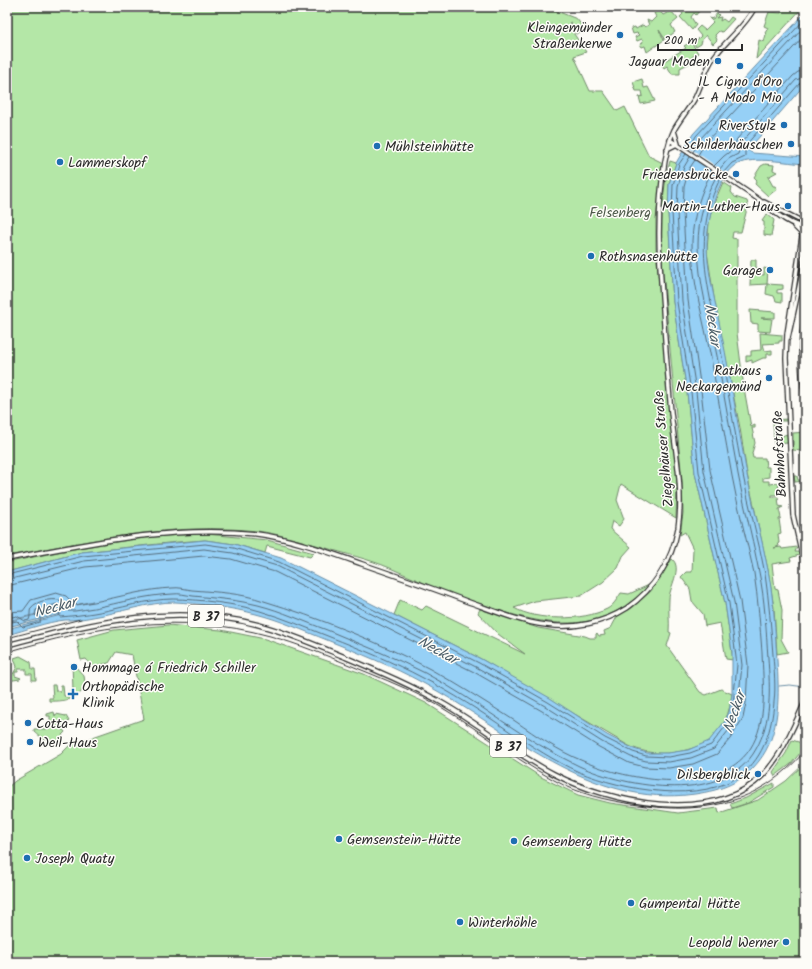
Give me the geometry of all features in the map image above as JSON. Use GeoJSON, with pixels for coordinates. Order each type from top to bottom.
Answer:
{"type":"FeatureCollection","features":[{"type":"Feature","properties":{"kind":"main road","name":"Ziegelhäuser Straße"},"geometry":{"type":"LineString","coordinates":[[7,559],[104,540],[165,532],[206,530],[260,535],[291,541],[332,553],[517,618],[544,625],[558,626],[594,622],[618,613],[643,595],[661,573],[674,544],[680,507],[658,248],[659,199],[667,149],[674,130],[694,99],[713,57],[743,25],[755,7]]}},
{"type":"Feature","properties":{"kind":"main road"},"geometry":{"type":"LineString","coordinates":[[674,130],[678,145]]}},
{"type":"Feature","properties":{"kind":"main road"},"geometry":{"type":"LineString","coordinates":[[670,140],[761,201],[805,225]]}},
{"type":"Feature","properties":{"kind":"main road"},"geometry":{"type":"LineString","coordinates":[[667,149],[678,145]]}},
{"type":"Feature","properties":{"kind":"main road"},"geometry":{"type":"LineString","coordinates":[[761,201],[766,207],[792,223],[803,235]]}},
{"type":"Feature","properties":{"kind":"main road"},"geometry":{"type":"LineString","coordinates":[[792,223],[805,225]]}},
{"type":"Feature","properties":{"kind":"main road","name":"Bahnhofstraße"},"geometry":{"type":"LineString","coordinates":[[805,225],[788,338],[786,368],[792,496],[796,532],[805,568]]}},
{"type":"Feature","properties":{"kind":"main road","name":"Bahnhofstraße"},"geometry":{"type":"LineString","coordinates":[[788,338],[805,260]]}},
{"type":"Feature","properties":{"kind":"main road","name":"B 37"},"geometry":{"type":"LineString","coordinates":[[7,645],[100,623],[155,615],[202,616],[257,625],[330,650],[420,690],[458,712],[533,762],[572,783],[609,795],[649,803],[693,804],[729,796],[759,779],[784,746],[805,702]]}},
{"type":"Feature","properties":{"kind":"green space","name":"Felsenberg"},"geometry":{"type":"Polygon","coordinates":[[[7,7],[551,7],[554,10],[577,19],[585,30],[576,34],[571,22],[569,23],[574,34],[586,52],[574,56],[590,91],[603,91],[617,111],[625,107],[649,156],[663,163],[656,219],[656,247],[665,360],[675,426],[677,488],[676,518],[621,484],[617,500],[624,519],[619,526],[612,521],[610,529],[631,547],[623,556],[618,568],[603,582],[581,596],[535,601],[514,608],[535,615],[547,617],[560,618],[586,616],[609,608],[621,593],[629,594],[649,585],[630,602],[611,614],[591,621],[570,623],[548,622],[503,612],[440,590],[374,562],[290,538],[257,531],[194,529],[131,534],[7,556],[7,7]]]}},
{"type":"Feature","properties":{"kind":"green space"},"geometry":{"type":"Polygon","coordinates":[[[678,7],[702,7],[696,15],[694,13],[691,17],[696,25],[692,30],[680,17],[683,14],[678,7]]]}},
{"type":"Feature","properties":{"kind":"green space"},"geometry":{"type":"Polygon","coordinates":[[[782,7],[803,7],[756,59],[759,40],[764,42],[765,33],[768,28],[764,26],[769,12],[781,13],[782,7]]]}},
{"type":"Feature","properties":{"kind":"green space"},"geometry":{"type":"Polygon","coordinates":[[[659,10],[663,15],[671,11],[678,19],[671,25],[675,32],[665,39],[659,30],[664,40],[647,52],[645,46],[642,47],[640,44],[643,42],[642,39],[637,41],[635,37],[639,35],[637,33],[633,34],[631,28],[635,27],[636,29],[643,25],[645,27],[649,25],[647,20],[651,22],[656,17],[654,13],[659,10]]]}},
{"type":"Feature","properties":{"kind":"green space"},"geometry":{"type":"Polygon","coordinates":[[[717,13],[719,15],[716,18],[721,17],[720,21],[723,19],[727,22],[731,17],[734,19],[722,32],[719,31],[715,35],[717,40],[713,44],[706,35],[701,44],[696,47],[692,40],[693,39],[695,42],[701,36],[696,30],[700,26],[705,30],[713,22],[709,18],[713,19],[717,13]]]}},
{"type":"Feature","properties":{"kind":"green space"},"geometry":{"type":"Polygon","coordinates":[[[691,42],[698,53],[692,57],[694,61],[680,68],[680,74],[672,74],[667,66],[664,68],[661,63],[686,48],[684,46],[691,42]]]}},
{"type":"Feature","properties":{"kind":"green space"},"geometry":{"type":"Polygon","coordinates":[[[642,79],[644,88],[648,87],[655,101],[641,104],[639,97],[643,96],[642,91],[636,91],[633,82],[642,79]]]}},
{"type":"Feature","properties":{"kind":"green space"},"geometry":{"type":"Polygon","coordinates":[[[670,161],[676,163],[669,184],[668,212],[673,302],[687,392],[695,473],[725,603],[733,660],[726,659],[720,623],[705,626],[703,614],[692,601],[690,589],[681,577],[686,572],[692,572],[693,549],[685,532],[680,535],[683,513],[682,481],[662,261],[662,211],[670,161]]]}},
{"type":"Feature","properties":{"kind":"green space"},"geometry":{"type":"Polygon","coordinates":[[[765,164],[774,165],[773,170],[777,172],[768,177],[773,186],[777,189],[768,196],[755,184],[757,180],[754,177],[761,166],[765,164]]]}},
{"type":"Feature","properties":{"kind":"green space"},"geometry":{"type":"Polygon","coordinates":[[[723,182],[732,188],[731,192],[735,197],[747,201],[748,205],[741,232],[733,232],[732,238],[737,239],[737,333],[751,427],[755,425],[755,428],[752,428],[755,443],[752,453],[753,458],[765,458],[766,467],[769,467],[769,477],[763,478],[763,481],[769,481],[769,484],[779,483],[777,495],[772,495],[772,497],[778,497],[779,506],[783,507],[779,509],[781,518],[779,519],[781,533],[778,534],[779,546],[774,548],[781,547],[782,549],[797,547],[795,552],[798,552],[799,555],[790,558],[791,561],[772,564],[775,589],[778,590],[782,610],[781,639],[788,652],[777,654],[774,608],[768,570],[747,474],[740,428],[715,304],[707,252],[709,221],[712,208],[723,182]]]}},
{"type":"Feature","properties":{"kind":"green space"},"geometry":{"type":"Polygon","coordinates":[[[767,214],[774,220],[771,236],[764,235],[764,222],[762,221],[767,214]]]}},
{"type":"Feature","properties":{"kind":"green space"},"geometry":{"type":"Polygon","coordinates":[[[751,260],[756,260],[758,274],[764,275],[764,268],[768,269],[767,284],[750,285],[751,260]]]}},
{"type":"Feature","properties":{"kind":"green space"},"geometry":{"type":"Polygon","coordinates":[[[767,284],[783,285],[783,289],[777,290],[777,293],[782,293],[782,302],[776,301],[774,296],[766,294],[767,284]]]}},
{"type":"Feature","properties":{"kind":"green space"},"geometry":{"type":"Polygon","coordinates":[[[750,310],[775,312],[775,318],[761,318],[772,319],[770,332],[758,331],[758,324],[751,323],[750,310]]]}},
{"type":"Feature","properties":{"kind":"green space"},"geometry":{"type":"Polygon","coordinates":[[[760,333],[782,335],[782,341],[779,341],[779,343],[763,344],[765,351],[772,350],[772,354],[767,354],[767,358],[763,358],[752,363],[752,360],[746,362],[746,356],[751,356],[751,351],[761,350],[760,333]]]}},
{"type":"Feature","properties":{"kind":"green space"},"geometry":{"type":"Polygon","coordinates":[[[787,419],[787,421],[778,421],[779,437],[787,434],[788,443],[774,444],[773,420],[787,419]]]}},
{"type":"Feature","properties":{"kind":"green space"},"geometry":{"type":"Polygon","coordinates":[[[805,432],[805,481],[795,482],[794,476],[797,476],[798,480],[802,480],[801,451],[793,450],[793,433],[805,432]]]}},
{"type":"Feature","properties":{"kind":"green space"},"geometry":{"type":"Polygon","coordinates":[[[207,534],[267,540],[314,553],[310,557],[267,546],[265,553],[234,544],[205,540],[82,552],[7,572],[10,562],[59,552],[132,540],[207,534]]]}},
{"type":"Feature","properties":{"kind":"green space"},"geometry":{"type":"Polygon","coordinates":[[[672,559],[675,563],[676,573],[669,599],[669,632],[671,633],[667,646],[700,692],[706,695],[721,689],[732,694],[726,719],[715,736],[707,743],[679,752],[654,753],[629,746],[481,659],[394,615],[400,600],[422,610],[426,606],[525,654],[498,634],[478,613],[480,609],[538,628],[596,638],[597,633],[599,636],[605,635],[604,631],[611,628],[618,615],[632,608],[651,591],[672,559]]]}},
{"type":"Feature","properties":{"kind":"green space"},"geometry":{"type":"Polygon","coordinates":[[[168,625],[221,630],[265,639],[364,674],[426,703],[541,777],[578,795],[610,803],[678,813],[718,808],[719,813],[758,800],[786,781],[805,763],[805,962],[7,962],[7,788],[15,781],[61,754],[70,745],[144,719],[132,655],[116,652],[109,663],[99,665],[95,669],[86,659],[81,660],[77,640],[114,630],[168,625]]]}},
{"type":"Feature","properties":{"kind":"green space"},"geometry":{"type":"Polygon","coordinates":[[[20,656],[31,662],[32,669],[35,669],[36,680],[32,680],[32,674],[26,674],[26,669],[18,669],[18,672],[15,672],[15,676],[21,678],[7,681],[7,676],[13,674],[17,667],[14,658],[20,656]]]}},
{"type":"Feature","properties":{"kind":"green space"},"geometry":{"type":"Polygon","coordinates":[[[72,663],[84,676],[85,683],[83,689],[74,697],[62,701],[49,701],[49,698],[53,698],[52,685],[55,685],[56,691],[61,691],[61,685],[63,685],[64,696],[71,697],[70,690],[73,690],[72,663]]]}},
{"type":"Feature","properties":{"kind":"green space"},"geometry":{"type":"Polygon","coordinates":[[[54,712],[55,716],[56,714],[66,716],[69,721],[62,728],[65,732],[62,735],[63,736],[54,745],[46,738],[44,740],[34,731],[34,729],[50,729],[50,716],[47,716],[47,714],[54,712]]]}},
{"type":"Feature","properties":{"kind":"green space"},"geometry":{"type":"Polygon","coordinates":[[[792,740],[805,744],[805,747],[791,764],[775,776],[773,772],[786,753],[792,740]]]}},
{"type":"Feature","properties":{"kind":"green space"},"geometry":{"type":"Polygon","coordinates":[[[774,783],[774,787],[748,803],[732,808],[730,804],[746,798],[774,783]]]}},
{"type":"Feature","properties":{"kind":"water","name":"Neckar"},"geometry":{"type":"Polygon","coordinates":[[[805,13],[805,84],[748,150],[752,153],[805,157],[805,164],[752,160],[738,164],[730,170],[719,189],[714,201],[707,236],[710,279],[747,475],[768,570],[772,592],[775,626],[778,699],[775,725],[766,750],[759,761],[746,775],[723,788],[714,790],[695,794],[656,795],[620,789],[585,778],[552,761],[423,683],[399,671],[283,622],[265,616],[216,606],[194,603],[165,602],[89,618],[51,622],[7,635],[7,629],[61,614],[7,627],[7,622],[93,601],[7,621],[7,572],[82,552],[205,540],[234,544],[281,558],[481,659],[550,698],[607,735],[634,749],[647,753],[668,753],[688,750],[709,741],[725,721],[729,712],[732,694],[732,652],[725,603],[695,473],[687,392],[673,302],[668,212],[669,184],[676,163],[693,134],[805,13]]]}},
{"type":"Feature","properties":{"kind":"pier","name":"Friedensbrücke"},"geometry":{"type":"Polygon","coordinates":[[[684,144],[729,175],[726,181],[681,151],[684,144]]]}},
{"type":"Feature","properties":{"kind":"waterway"},"geometry":{"type":"LineString","coordinates":[[779,686],[790,685],[805,687]]}},
{"type":"Feature","properties":{"kind":"railway"},"geometry":{"type":"LineString","coordinates":[[805,307],[799,346],[799,372],[805,411]]}},
{"type":"Feature","properties":{"kind":"railway"},"geometry":{"type":"LineString","coordinates":[[803,346],[805,373]]}},
{"type":"Feature","properties":{"kind":"railway"},"geometry":{"type":"LineString","coordinates":[[7,638],[81,619]]}},
{"type":"Feature","properties":{"kind":"railway"},"geometry":{"type":"LineString","coordinates":[[7,652],[73,635],[105,629],[170,623],[203,624],[236,628],[270,636],[332,658],[423,697],[457,717],[537,771],[563,785],[592,796],[632,804],[681,808],[704,807],[726,802],[747,795],[767,784],[787,770],[805,751]]}},
{"type":"Feature","properties":{"kind":"place","name":"Kleingemünder Straßenkerwe"},"geometry":{"type":"Point","coordinates":[620,35]}},
{"type":"Feature","properties":{"kind":"place","name":"Jaguar Moden"},"geometry":{"type":"Point","coordinates":[718,61]}},
{"type":"Feature","properties":{"kind":"place","name":"IL Cigno d'Oro - A Modo Mio"},"geometry":{"type":"Point","coordinates":[740,66]}},
{"type":"Feature","properties":{"kind":"place","name":"RiverStylz"},"geometry":{"type":"Point","coordinates":[784,125]}},
{"type":"Feature","properties":{"kind":"place","name":"Schilderhäuschen"},"geometry":{"type":"Point","coordinates":[791,144]}},
{"type":"Feature","properties":{"kind":"place","name":"Mühlsteinhütte"},"geometry":{"type":"Point","coordinates":[377,146]}},
{"type":"Feature","properties":{"kind":"place","name":"Lammerskopf"},"geometry":{"type":"Point","coordinates":[60,162]}},
{"type":"Feature","properties":{"kind":"place","name":"Friedensbrücke"},"geometry":{"type":"Point","coordinates":[736,174]}},
{"type":"Feature","properties":{"kind":"place","name":"Martin-Luther-Haus"},"geometry":{"type":"Point","coordinates":[788,206]}},
{"type":"Feature","properties":{"kind":"place","name":"Rothsnasenhütte"},"geometry":{"type":"Point","coordinates":[591,256]}},
{"type":"Feature","properties":{"kind":"place","name":"Garage"},"geometry":{"type":"Point","coordinates":[770,270]}},
{"type":"Feature","properties":{"kind":"place","name":"Rathaus Neckargemünd"},"geometry":{"type":"Point","coordinates":[769,378]}},
{"type":"Feature","properties":{"kind":"place","name":"Hommage á Friedrich Schiller"},"geometry":{"type":"Point","coordinates":[74,667]}},
{"type":"Feature","properties":{"kind":"place","name":"Orthopädische Klinik"},"geometry":{"type":"Point","coordinates":[73,694]}},
{"type":"Feature","properties":{"kind":"place","name":"Cotta-Haus"},"geometry":{"type":"Point","coordinates":[28,723]}},
{"type":"Feature","properties":{"kind":"place","name":"Weil-Haus"},"geometry":{"type":"Point","coordinates":[30,742]}},
{"type":"Feature","properties":{"kind":"place","name":"Dilsbergblick"},"geometry":{"type":"Point","coordinates":[758,774]}},
{"type":"Feature","properties":{"kind":"place","name":"Gemsenstein-Hütte"},"geometry":{"type":"Point","coordinates":[339,839]}},
{"type":"Feature","properties":{"kind":"place","name":"Gemsenberg Hütte"},"geometry":{"type":"Point","coordinates":[514,841]}},
{"type":"Feature","properties":{"kind":"place","name":"Joseph Quaty"},"geometry":{"type":"Point","coordinates":[27,858]}},
{"type":"Feature","properties":{"kind":"place","name":"Gumpental Hütte"},"geometry":{"type":"Point","coordinates":[631,903]}},
{"type":"Feature","properties":{"kind":"place","name":"Winterhöhle"},"geometry":{"type":"Point","coordinates":[460,922]}},
{"type":"Feature","properties":{"kind":"place","name":"Leopold Werner"},"geometry":{"type":"Point","coordinates":[786,942]}}]}
